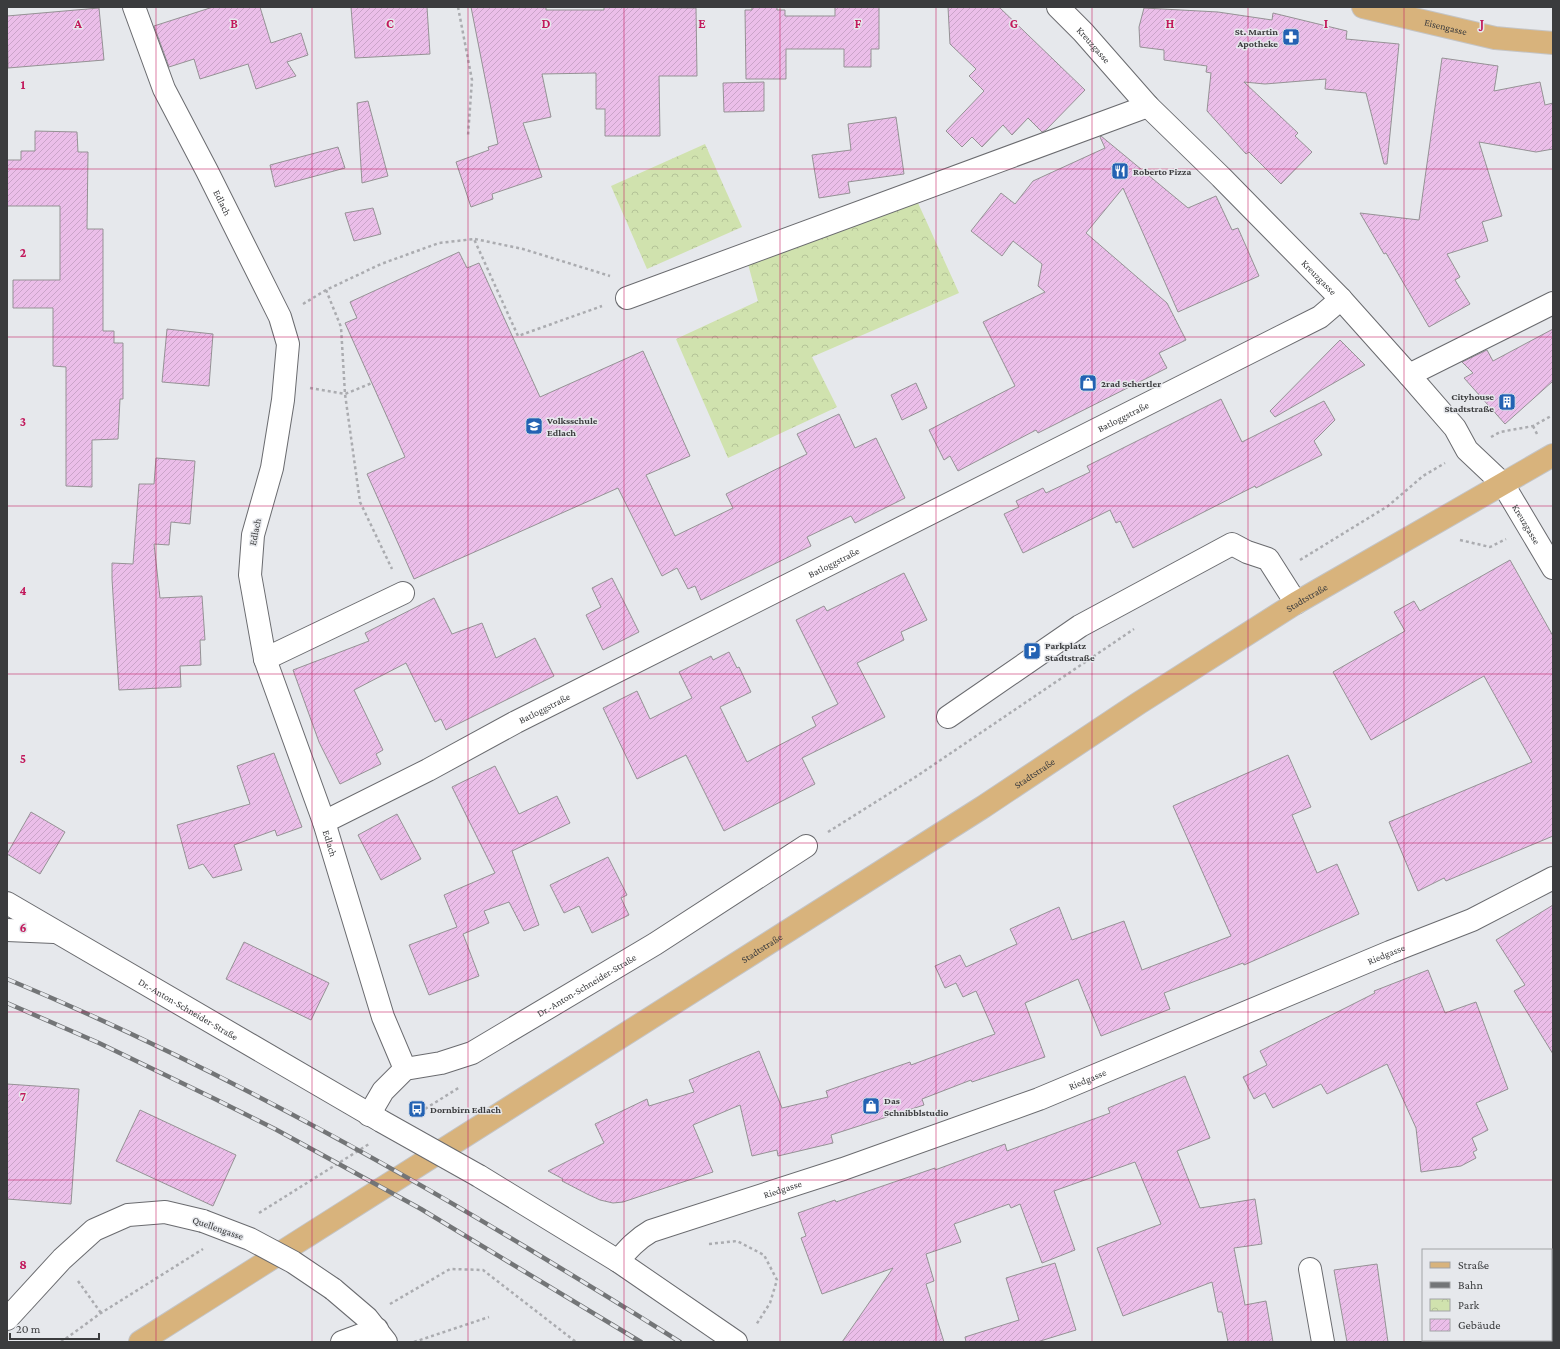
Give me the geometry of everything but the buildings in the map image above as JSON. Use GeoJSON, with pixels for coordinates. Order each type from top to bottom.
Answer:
{"type":"FeatureCollection","features":[{"type":"Feature","properties":{"kind":"main road","name":"Eisengasse"},"geometry":{"type":"LineString","coordinates":[[1363,7],[1495,38],[1553,43]]}},
{"type":"Feature","properties":{"kind":"main road","name":"Stadtstraße"},"geometry":{"type":"LineString","coordinates":[[140,1342],[520,1099],[983,807],[1139,703],[1296,603],[1553,455]]}},
{"type":"Feature","properties":{"kind":"street","name":"Edlach"},"geometry":{"type":"LineString","coordinates":[[134,7],[164,89],[280,317],[288,344],[283,400],[272,468],[253,535],[250,575],[265,659],[324,822],[383,1017],[406,1069]]}},
{"type":"Feature","properties":{"kind":"street","name":"Kreuzgasse"},"geometry":{"type":"LineString","coordinates":[[1058,7],[1083,32],[1148,106],[1342,299],[1455,428],[1467,450],[1503,484],[1553,568]]}},
{"type":"Feature","properties":{"kind":"street"},"geometry":{"type":"LineString","coordinates":[[626,298],[1148,106]]}},
{"type":"Feature","properties":{"kind":"street","name":"Batloggstraße"},"geometry":{"type":"LineString","coordinates":[[324,822],[428,770],[516,722],[1320,317],[1342,299]]}},
{"type":"Feature","properties":{"kind":"street"},"geometry":{"type":"LineString","coordinates":[[1409,375],[1553,303]]}},
{"type":"Feature","properties":{"kind":"street"},"geometry":{"type":"LineString","coordinates":[[948,718],[1080,626],[1232,544],[1247,552],[1268,559],[1296,603]]}},
{"type":"Feature","properties":{"kind":"street"},"geometry":{"type":"LineString","coordinates":[[265,659],[403,592]]}},
{"type":"Feature","properties":{"kind":"street","name":"Dr.-Anton-Schneider-Straße"},"geometry":{"type":"LineString","coordinates":[[406,1069],[441,1064],[472,1053],[655,944],[806,846]]}},
{"type":"Feature","properties":{"kind":"street","name":"Riedgasse"},"geometry":{"type":"LineString","coordinates":[[618,1262],[635,1242],[651,1231],[842,1169],[1039,1099],[1390,952],[1472,920],[1553,878]]}},
{"type":"Feature","properties":{"kind":"street","name":"Dr.-Anton-Schneider-Straße"},"geometry":{"type":"LineString","coordinates":[[7,903],[375,1118],[478,1176],[618,1262],[736,1342]]}},
{"type":"Feature","properties":{"kind":"street"},"geometry":{"type":"LineString","coordinates":[[7,930],[57,932]]}},
{"type":"Feature","properties":{"kind":"street"},"geometry":{"type":"LineString","coordinates":[[375,1118],[383,1091],[406,1069]]}},
{"type":"Feature","properties":{"kind":"street","name":"Quellengasse"},"geometry":{"type":"LineString","coordinates":[[7,1319],[62,1259],[94,1230],[128,1215],[165,1212],[203,1221],[250,1239],[293,1262],[333,1289],[377,1330]]}},
{"type":"Feature","properties":{"kind":"street"},"geometry":{"type":"LineString","coordinates":[[1310,1269],[1322,1342]]}},
{"type":"Feature","properties":{"kind":"street"},"geometry":{"type":"LineString","coordinates":[[342,1342],[377,1330]]}},
{"type":"Feature","properties":{"kind":"path"},"geometry":{"type":"LineString","coordinates":[[458,7],[472,80],[468,136]]}},
{"type":"Feature","properties":{"kind":"path"},"geometry":{"type":"LineString","coordinates":[[280,317],[326,290],[381,264],[439,243],[474,239],[523,249],[651,289]]}},
{"type":"Feature","properties":{"kind":"path"},"geometry":{"type":"LineString","coordinates":[[474,239],[518,336],[626,298]]}},
{"type":"Feature","properties":{"kind":"path"},"geometry":{"type":"LineString","coordinates":[[326,290],[341,327],[345,394],[360,502],[403,592]]}},
{"type":"Feature","properties":{"kind":"path"},"geometry":{"type":"LineString","coordinates":[[305,388],[345,394],[372,383]]}},
{"type":"Feature","properties":{"kind":"path"},"geometry":{"type":"LineString","coordinates":[[1500,432],[1533,426],[1553,415]]}},
{"type":"Feature","properties":{"kind":"path"},"geometry":{"type":"LineString","coordinates":[[1277,573],[1388,506],[1423,476]]}},
{"type":"Feature","properties":{"kind":"path"},"geometry":{"type":"LineString","coordinates":[[806,846],[923,771],[1136,628]]}},
{"type":"Feature","properties":{"kind":"path"},"geometry":{"type":"LineString","coordinates":[[417,1114],[464,1084]]}},
{"type":"Feature","properties":{"kind":"path"},"geometry":{"type":"LineString","coordinates":[[256,1216],[370,1144]]}},
{"type":"Feature","properties":{"kind":"path"},"geometry":{"type":"LineString","coordinates":[[709,1244],[737,1241],[764,1254],[777,1280],[770,1303],[754,1329]]}},
{"type":"Feature","properties":{"kind":"path"},"geometry":{"type":"LineString","coordinates":[[61,1342],[101,1314],[208,1246]]}},
{"type":"Feature","properties":{"kind":"path"},"geometry":{"type":"LineString","coordinates":[[62,1259],[101,1314]]}},
{"type":"Feature","properties":{"kind":"path"},"geometry":{"type":"LineString","coordinates":[[377,1330],[450,1269],[483,1270],[576,1342]]}},
{"type":"Feature","properties":{"kind":"path"},"geometry":{"type":"LineString","coordinates":[[414,1342],[489,1317]]}},
{"type":"Feature","properties":{"kind":"green space"},"geometry":{"type":"Polygon","coordinates":[[[705,144],[742,227],[647,269],[611,186],[705,144]]]}},
{"type":"Feature","properties":{"kind":"green space"},"geometry":{"type":"Polygon","coordinates":[[[918,203],[959,293],[812,357],[837,407],[728,458],[676,339],[758,301],[748,264],[918,203]]]}},
{"type":"Feature","properties":{"kind":"railway"},"geometry":{"type":"LineString","coordinates":[[7,979],[75,1008],[208,1071],[338,1139],[466,1211],[680,1342]]}},
{"type":"Feature","properties":{"kind":"railway"},"geometry":{"type":"LineString","coordinates":[[7,1003],[99,1043],[275,1129],[421,1209],[641,1342]]}},
{"type":"Feature","properties":{"kind":"place","name":"St. Martin Apotheke"},"geometry":{"type":"Point","coordinates":[1291,37]}},
{"type":"Feature","properties":{"kind":"place","name":"Roberto Pizza"},"geometry":{"type":"Point","coordinates":[1120,171]}},
{"type":"Feature","properties":{"kind":"place","name":"2rad Schertler"},"geometry":{"type":"Point","coordinates":[1088,383]}},
{"type":"Feature","properties":{"kind":"place","name":"Cityhouse Stadtstraße"},"geometry":{"type":"Point","coordinates":[1507,402]}},
{"type":"Feature","properties":{"kind":"place","name":"Volksschule Edlach"},"geometry":{"type":"Point","coordinates":[534,426]}},
{"type":"Feature","properties":{"kind":"place","name":"Parkplatz Stadtstraße"},"geometry":{"type":"Point","coordinates":[1032,651]}},
{"type":"Feature","properties":{"kind":"place","name":"Das Schnibblstudio"},"geometry":{"type":"Point","coordinates":[871,1106]}},
{"type":"Feature","properties":{"kind":"place","name":"Dornbirn Edlach"},"geometry":{"type":"Point","coordinates":[417,1109]}}]}
